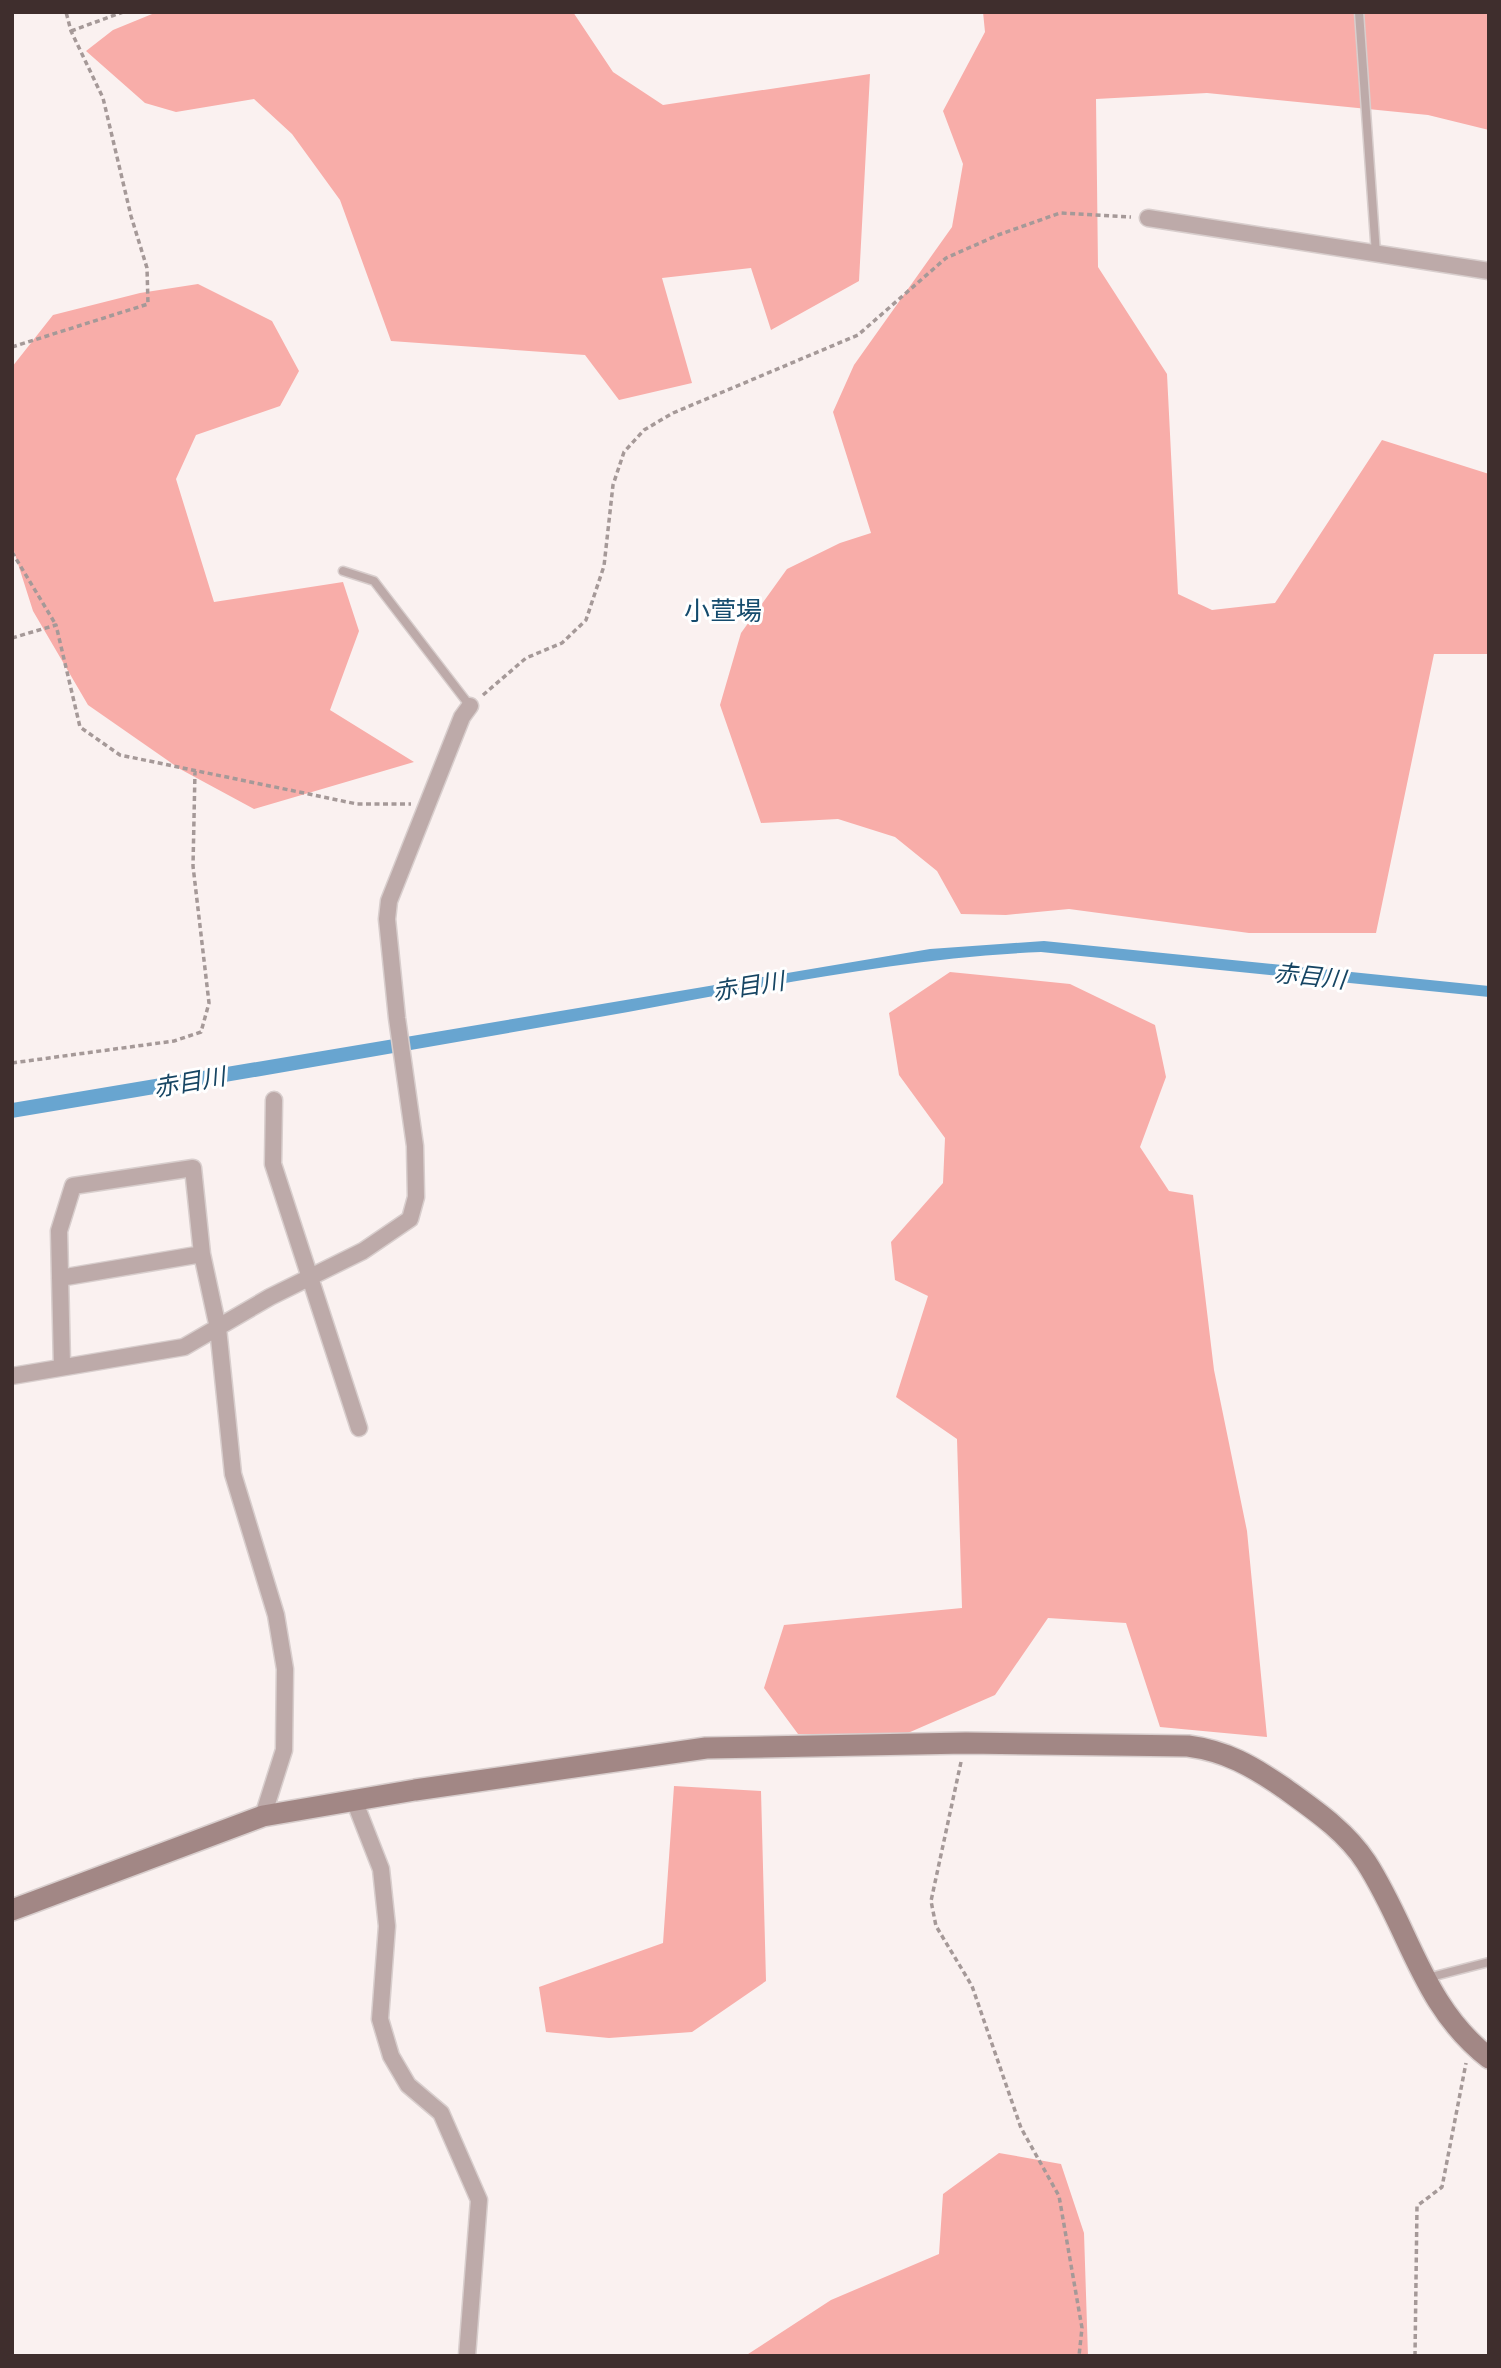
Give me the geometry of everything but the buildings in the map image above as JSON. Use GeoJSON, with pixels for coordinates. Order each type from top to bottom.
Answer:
{"type":"FeatureCollection","features":[{"type":"Feature","properties":{"kind":"street"},"geometry":{"type":"LineString","coordinates":[[1147,218],[1489,271]]}},
{"type":"Feature","properties":{"kind":"street"},"geometry":{"type":"LineString","coordinates":[[12,1376],[62,1365],[184,1347],[270,1297],[363,1251],[411,1219],[416,1197],[415,1146],[397,1018],[387,919],[389,901],[425,804],[470,706]]}},
{"type":"Feature","properties":{"kind":"street"},"geometry":{"type":"LineString","coordinates":[[274,1100],[273,1164],[359,1428]]}},
{"type":"Feature","properties":{"kind":"street"},"geometry":{"type":"LineString","coordinates":[[62,1365],[59,1231],[73,1186],[193,1168],[202,1254],[218,1328],[233,1474],[276,1615],[285,1669],[284,1750],[263,1816]]}},
{"type":"Feature","properties":{"kind":"street"},"geometry":{"type":"LineString","coordinates":[[60,1278],[202,1254]]}},
{"type":"Feature","properties":{"kind":"street"},"geometry":{"type":"LineString","coordinates":[[12,1910],[263,1816],[705,1748],[966,1743],[1188,1746],[1218,1750],[1272,1780],[1342,1833],[1365,1860],[1377,1880],[1424,1978],[1447,2018],[1470,2043],[1489,2058]]}},
{"type":"Feature","properties":{"kind":"street"},"geometry":{"type":"LineString","coordinates":[[354,1800],[381,1868],[387,1926],[380,2019],[391,2056],[408,2085],[441,2113],[479,2200],[467,2356]]}},
{"type":"Feature","properties":{"kind":"lane"},"geometry":{"type":"LineString","coordinates":[[1359,12],[1377,254]]}},
{"type":"Feature","properties":{"kind":"lane"},"geometry":{"type":"LineString","coordinates":[[343,571],[374,581],[470,706]]}},
{"type":"Feature","properties":{"kind":"lane"},"geometry":{"type":"LineString","coordinates":[[1424,1978],[1489,1962]]}},
{"type":"Feature","properties":{"kind":"path"},"geometry":{"type":"LineString","coordinates":[[12,347],[148,304],[147,268],[131,216],[103,97],[71,31],[66,12]]}},
{"type":"Feature","properties":{"kind":"path"},"geometry":{"type":"LineString","coordinates":[[71,31],[123,12]]}},
{"type":"Feature","properties":{"kind":"path"},"geometry":{"type":"LineString","coordinates":[[470,706],[526,658],[562,643],[586,620],[604,566],[613,485],[624,452],[644,430],[673,413],[858,335],[946,258],[998,235],[1060,213],[1147,218]]}},
{"type":"Feature","properties":{"kind":"path"},"geometry":{"type":"LineString","coordinates":[[12,552],[56,625],[80,727],[120,755],[357,804],[425,804]]}},
{"type":"Feature","properties":{"kind":"path"},"geometry":{"type":"LineString","coordinates":[[12,638],[56,625]]}},
{"type":"Feature","properties":{"kind":"path"},"geometry":{"type":"LineString","coordinates":[[12,1063],[174,1041],[201,1032],[209,1003],[193,866],[195,771]]}},
{"type":"Feature","properties":{"kind":"path"},"geometry":{"type":"LineString","coordinates":[[966,1743],[931,1901],[936,1926],[972,1986],[1021,2128],[1059,2196],[1082,2328],[1079,2356]]}},
{"type":"Feature","properties":{"kind":"path"},"geometry":{"type":"LineString","coordinates":[[1415,2356],[1417,2206],[1442,2187],[1470,2043]]}},
{"type":"Feature","properties":{"kind":"shaded area"},"geometry":{"type":"Polygon","coordinates":[[[157,12],[573,12],[613,72],[663,105],[870,74],[859,281],[771,330],[751,268],[662,278],[692,383],[619,400],[585,355],[391,341],[340,200],[292,134],[254,99],[176,112],[145,103],[86,51],[113,30],[157,12]]]}},
{"type":"Feature","properties":{"kind":"shaded area"},"geometry":{"type":"Polygon","coordinates":[[[983,12],[1489,12],[1489,130],[1428,115],[1207,93],[1096,99],[1098,267],[1167,374],[1178,594],[1212,610],[1275,603],[1382,440],[1489,474],[1489,654],[1434,654],[1376,933],[1249,933],[1069,909],[1006,915],[961,914],[937,871],[895,837],[838,819],[761,823],[720,705],[741,633],[787,569],[840,543],[871,533],[833,412],[854,365],[952,227],[963,164],[943,111],[985,32],[983,12]]]}},
{"type":"Feature","properties":{"kind":"shaded area"},"geometry":{"type":"Polygon","coordinates":[[[198,284],[272,321],[299,371],[280,406],[196,435],[176,479],[214,602],[343,582],[359,631],[330,710],[414,762],[254,809],[180,769],[88,705],[33,611],[12,545],[12,367],[53,315],[140,293],[198,284]]]}},
{"type":"Feature","properties":{"kind":"shaded area"},"geometry":{"type":"Polygon","coordinates":[[[950,972],[1070,984],[1155,1025],[1166,1077],[1140,1147],[1169,1191],[1193,1195],[1214,1370],[1247,1531],[1267,1737],[1160,1727],[1126,1623],[1048,1618],[995,1695],[901,1736],[798,1734],[764,1688],[784,1625],[962,1608],[957,1439],[896,1397],[928,1296],[895,1280],[891,1242],[943,1183],[945,1138],[899,1075],[889,1013],[950,972]]]}},
{"type":"Feature","properties":{"kind":"shaded area"},"geometry":{"type":"Polygon","coordinates":[[[674,1786],[761,1791],[766,1981],[692,2032],[609,2038],[546,2032],[539,1987],[663,1943],[674,1786]]]}},
{"type":"Feature","properties":{"kind":"shaded area"},"geometry":{"type":"Polygon","coordinates":[[[999,2153],[1061,2164],[1084,2233],[1088,2356],[745,2356],[831,2300],[939,2254],[943,2194],[999,2153]]]}},
{"type":"Feature","properties":{"kind":"water","name":"赤目川"},"geometry":{"type":"Polygon","coordinates":[[[1044,941],[1489,986],[1489,997],[1041,952],[989,955],[833,975],[12,1118],[12,1103],[930,949],[1044,941]]]}},
{"type":"Feature","properties":{"kind":"district","name":"小萱場"},"geometry":{"type":"Point","coordinates":[723,608]}}]}
